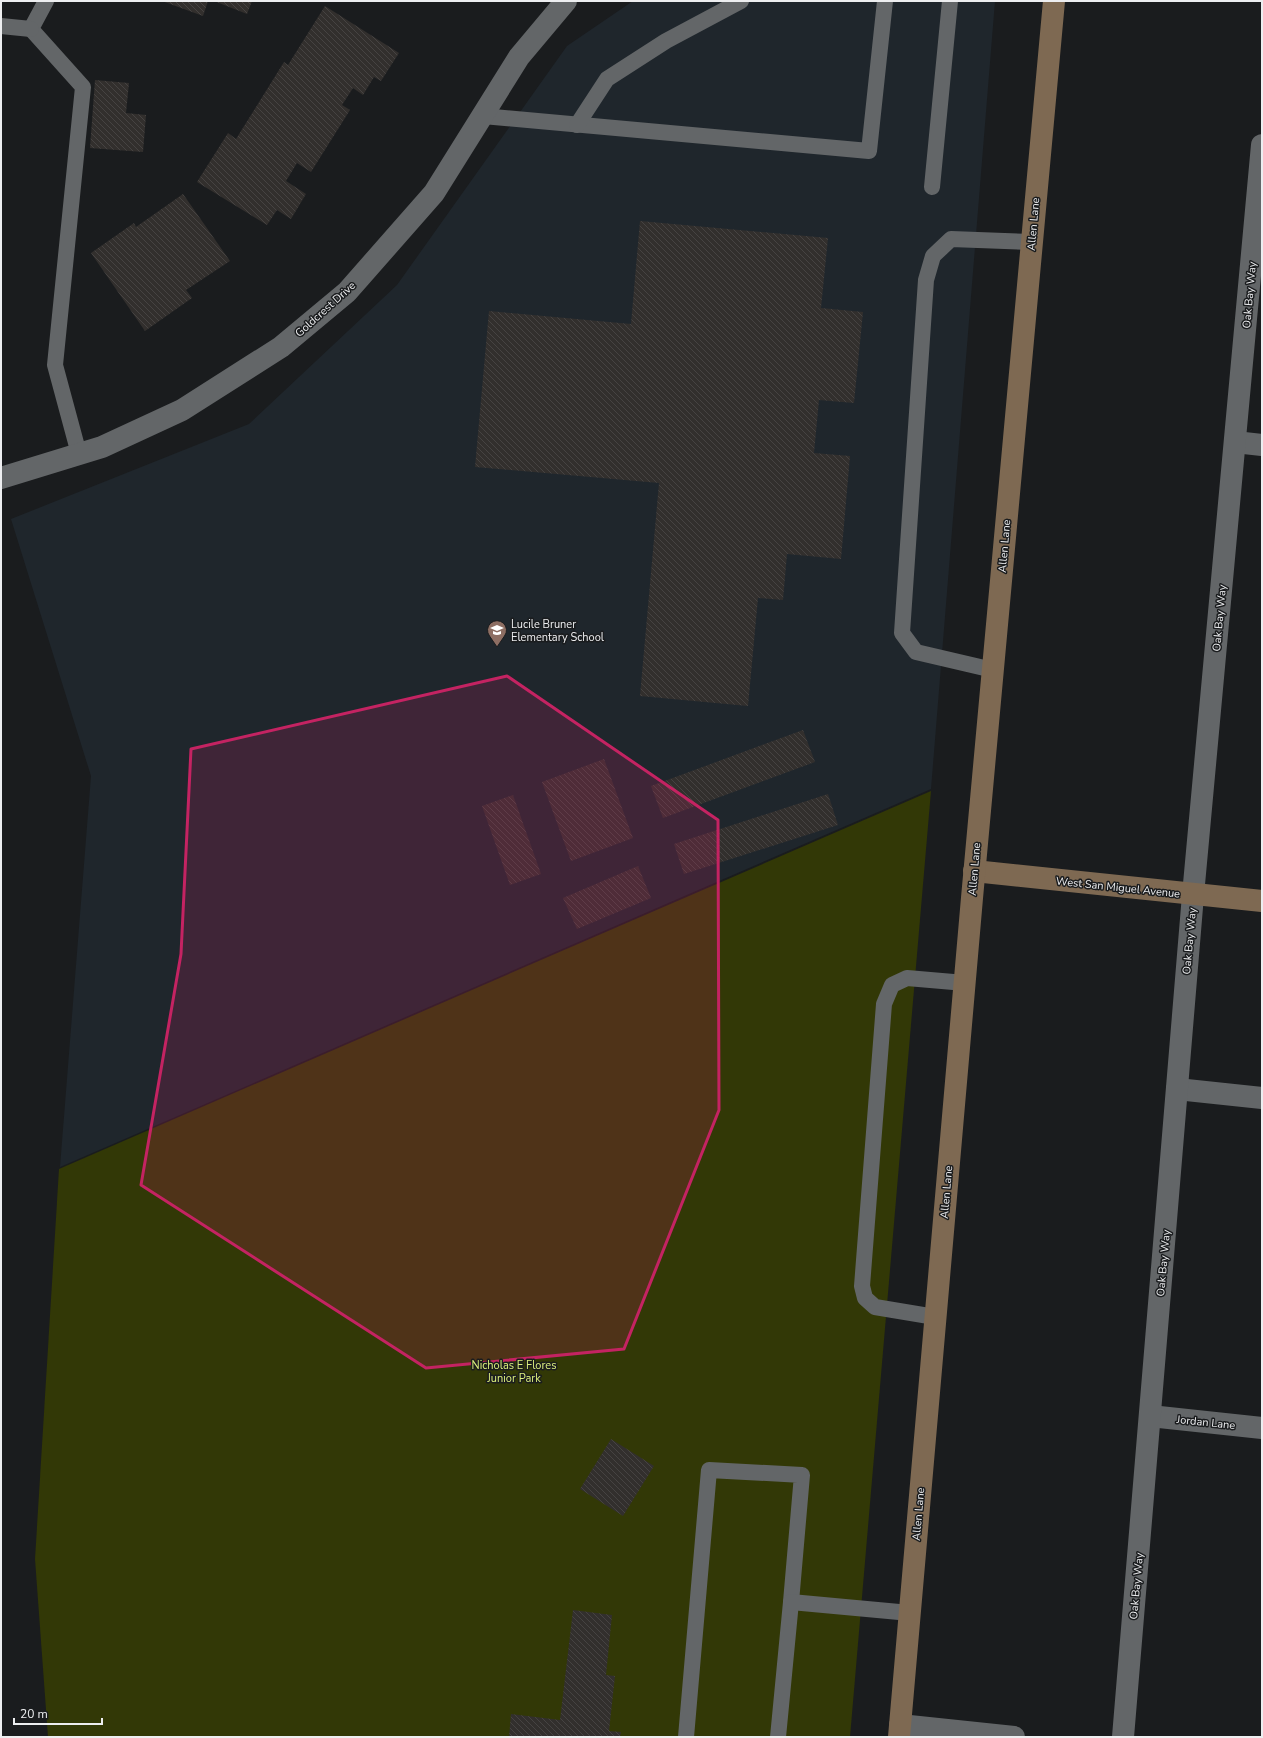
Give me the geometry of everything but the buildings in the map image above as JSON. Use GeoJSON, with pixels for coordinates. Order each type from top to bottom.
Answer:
{"type":"FeatureCollection","features":[{"type":"Feature","properties":{"kind":"main road","name":"Allen Lane"},"geometry":{"type":"LineString","coordinates":[[899,1731],[974,871],[1054,1]]}},
{"type":"Feature","properties":{"kind":"main road","name":"West San Miguel Avenue"},"geometry":{"type":"LineString","coordinates":[[974,871],[1262,901]]}},
{"type":"Feature","properties":{"kind":"street","name":"Goldcrest Drive"},"geometry":{"type":"LineString","coordinates":[[1,478],[102,447],[182,410],[287,342],[347,292],[434,193],[519,57],[566,1]]}},
{"type":"Feature","properties":{"kind":"street","name":"Oak Bay Way"},"geometry":{"type":"LineString","coordinates":[[1123,1737],[1193,895],[1262,145]]}},
{"type":"Feature","properties":{"kind":"street"},"geometry":{"type":"LineString","coordinates":[[1235,442],[1262,445]]}},
{"type":"Feature","properties":{"kind":"street"},"geometry":{"type":"LineString","coordinates":[[1177,1089],[1262,1098]]}},
{"type":"Feature","properties":{"kind":"street","name":"Jordan Lane"},"geometry":{"type":"LineString","coordinates":[[1150,1416],[1262,1428]]}},
{"type":"Feature","properties":{"kind":"street"},"geometry":{"type":"LineString","coordinates":[[899,1731],[1014,1737]]}},
{"type":"Feature","properties":{"kind":"lane"},"geometry":{"type":"LineString","coordinates":[[31,29],[46,1]]}},
{"type":"Feature","properties":{"kind":"lane"},"geometry":{"type":"LineString","coordinates":[[577,125],[607,79],[666,41],[741,1]]}},
{"type":"Feature","properties":{"kind":"lane"},"geometry":{"type":"LineString","coordinates":[[483,116],[869,151],[885,1]]}},
{"type":"Feature","properties":{"kind":"lane"},"geometry":{"type":"LineString","coordinates":[[932,187],[950,1]]}},
{"type":"Feature","properties":{"kind":"lane"},"geometry":{"type":"LineString","coordinates":[[1,26],[31,29],[82,87],[55,365],[79,454]]}},
{"type":"Feature","properties":{"kind":"lane"},"geometry":{"type":"LineString","coordinates":[[993,670],[916,652],[902,633],[926,280],[934,256],[951,239],[1032,242]]}},
{"type":"Feature","properties":{"kind":"lane"},"geometry":{"type":"LineString","coordinates":[[935,1317],[875,1306],[865,1298],[862,1286],[884,1004],[892,986],[907,978],[964,983]]}},
{"type":"Feature","properties":{"kind":"lane"},"geometry":{"type":"LineString","coordinates":[[686,1737],[709,1470],[802,1476],[778,1737]]}},
{"type":"Feature","properties":{"kind":"lane"},"geometry":{"type":"LineString","coordinates":[[791,1602],[910,1612]]}},
{"type":"Feature","properties":{"kind":"highlighted area"},"geometry":{"type":"Polygon","coordinates":[[[507,676],[718,820],[719,1110],[624,1349],[426,1368],[141,1185],[181,954],[191,749],[507,676]]]}},
{"type":"Feature","properties":{"kind":"shaded area","name":"Lucile Bruner Elementary School"},"geometry":{"type":"Polygon","coordinates":[[[633,1],[995,1],[931,789],[60,1167],[91,776],[11,519],[249,424],[397,285],[567,46],[633,1]]]}},
{"type":"Feature","properties":{"kind":"green space","name":"Nicholas E Flores Junior Park"},"geometry":{"type":"Polygon","coordinates":[[[931,791],[850,1737],[48,1737],[35,1559],[59,1169],[931,791]]]}},
{"type":"Feature","properties":{"kind":"place","name":"Lucile Bruner Elementary School"},"geometry":{"type":"Point","coordinates":[497,647]}}]}
